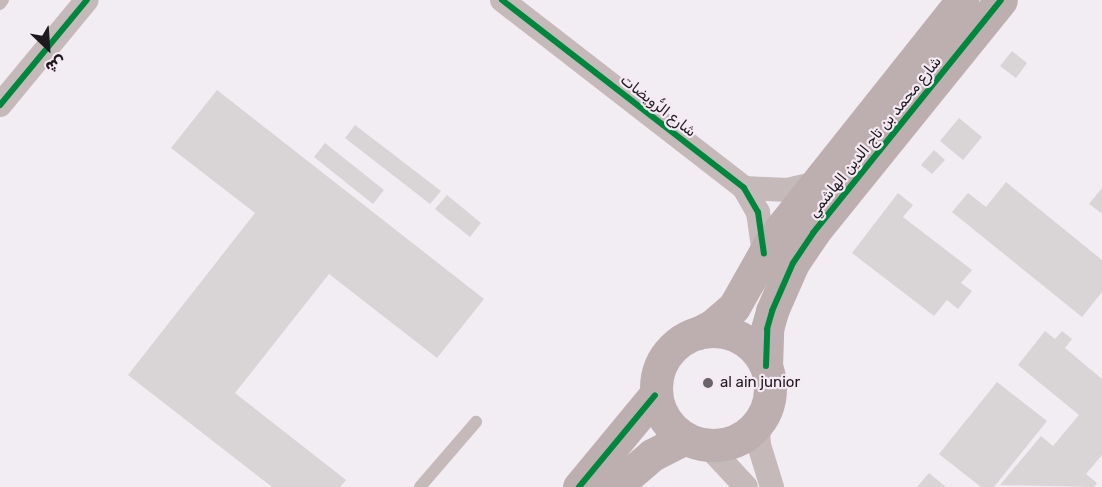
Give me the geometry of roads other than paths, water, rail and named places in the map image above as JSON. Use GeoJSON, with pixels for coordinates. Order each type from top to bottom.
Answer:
{"type":"FeatureCollection","features":[{"type":"Feature","properties":{"kind":"street"},"geometry":{"type":"LineString","coordinates":[[0,105],[87,0]]}},
{"type":"Feature","properties":{"kind":"street","name":"شارع الرُّويضات"},"geometry":{"type":"LineString","coordinates":[[502,0],[744,188],[760,219],[764,254]]}},
{"type":"Feature","properties":{"kind":"street","name":"شارع محمد بن تاج الدين الهاشمي"},"geometry":{"type":"LineString","coordinates":[[698,333],[718,322],[734,307],[773,238],[962,0]]}},
{"type":"Feature","properties":{"kind":"street","name":"شارع محمد بن تاج الدين الهاشمي"},"geometry":{"type":"LineString","coordinates":[[766,366],[767,329],[793,263],[813,233],[1001,0]]}},
{"type":"Feature","properties":{"kind":"street"},"geometry":{"type":"LineString","coordinates":[[744,188],[787,190],[814,184]]}},
{"type":"Feature","properties":{"kind":"street"},"geometry":{"type":"LineString","coordinates":[[615,487],[652,455],[696,442],[736,441],[758,422],[770,395],[766,366],[757,352],[738,337],[714,331],[698,333],[670,350],[661,363],[656,378],[655,394],[659,410],[667,423],[696,442],[746,487]]}},
{"type":"Feature","properties":{"kind":"street"},"geometry":{"type":"LineString","coordinates":[[579,487],[655,394]]}},
{"type":"Feature","properties":{"kind":"street"},"geometry":{"type":"LineString","coordinates":[[758,422],[762,455],[772,487]]}},
{"type":"Feature","properties":{"kind":"lane"},"geometry":{"type":"LineString","coordinates":[[0,4],[3,0]]}},
{"type":"Feature","properties":{"kind":"lane"},"geometry":{"type":"LineString","coordinates":[[420,487],[476,422]]}},
{"type":"Feature","properties":{"kind":"place","name":"al ain junior"},"geometry":{"type":"Point","coordinates":[708,383]}}]}
